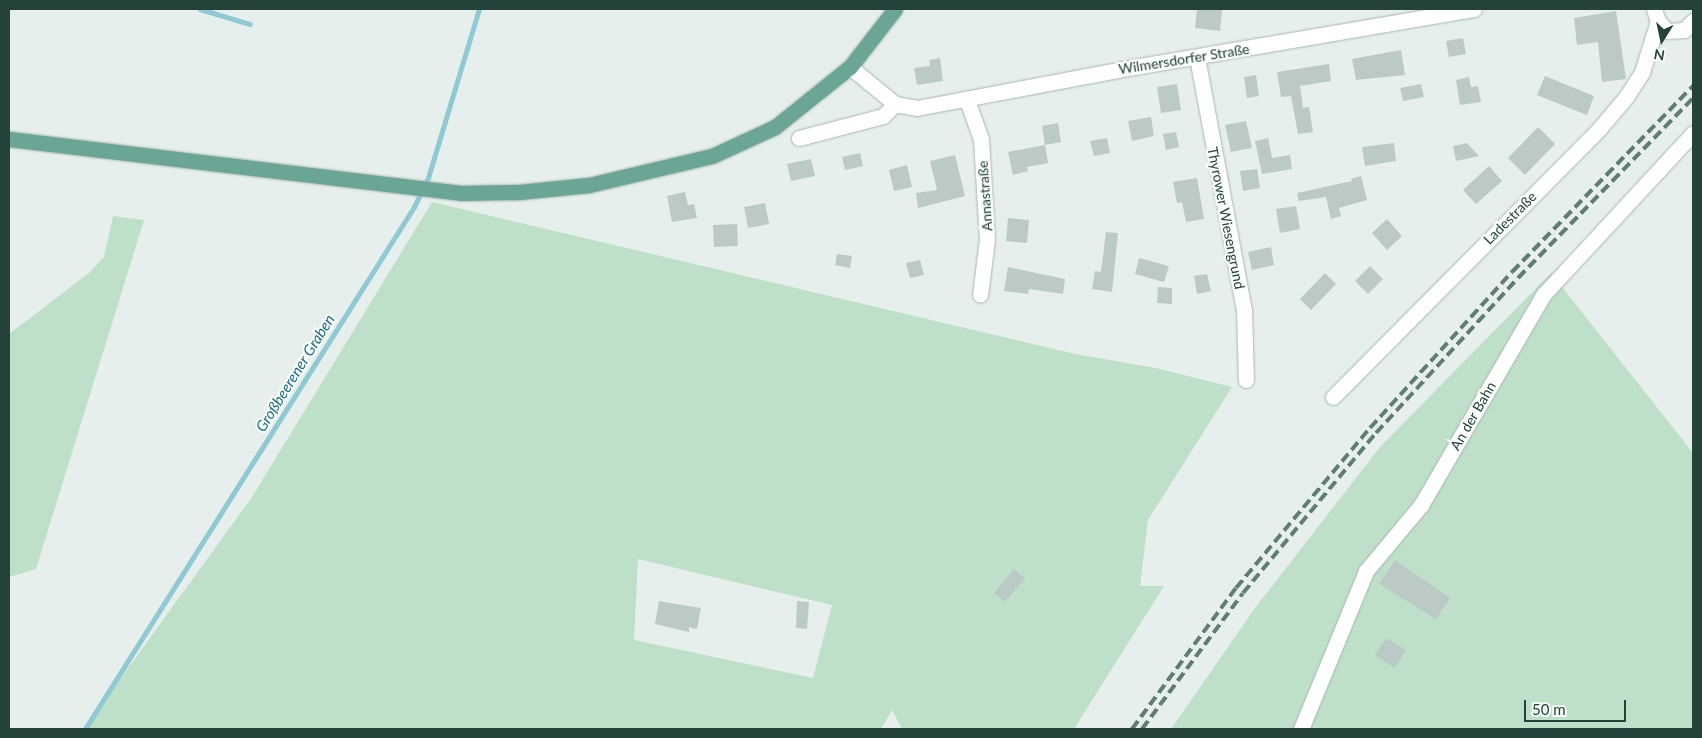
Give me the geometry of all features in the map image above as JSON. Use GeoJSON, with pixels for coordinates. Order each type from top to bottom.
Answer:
{"type":"FeatureCollection","features":[{"type":"Feature","properties":{"kind":"main road"},"geometry":{"type":"LineString","coordinates":[[9,139],[450,192],[519,192],[589,185],[712,156],[775,127],[850,67],[895,9]]}},
{"type":"Feature","properties":{"kind":"street","name":"Wilmersdorfer Straße"},"geometry":{"type":"LineString","coordinates":[[895,104],[917,108],[967,100],[1002,90],[1474,9]]}},
{"type":"Feature","properties":{"kind":"street","name":"Ladestraße"},"geometry":{"type":"LineString","coordinates":[[1656,15],[1667,31],[1679,32],[1693,21]]}},
{"type":"Feature","properties":{"kind":"street","name":"Ladestraße"},"geometry":{"type":"LineString","coordinates":[[1333,396],[1599,128],[1626,97],[1642,72],[1656,15]]}},
{"type":"Feature","properties":{"kind":"street","name":"Thyrower Wiesengrund"},"geometry":{"type":"LineString","coordinates":[[1197,57],[1244,310],[1246,380]]}},
{"type":"Feature","properties":{"kind":"street"},"geometry":{"type":"LineString","coordinates":[[799,138],[883,116],[895,104],[850,67]]}},
{"type":"Feature","properties":{"kind":"street","name":"Annastraße"},"geometry":{"type":"LineString","coordinates":[[967,100],[981,139],[987,239],[980,295]]}},
{"type":"Feature","properties":{"kind":"street","name":"An der Bahn"},"geometry":{"type":"LineString","coordinates":[[1301,729],[1366,571],[1421,505],[1544,294],[1693,133]]}},
{"type":"Feature","properties":{"kind":"green space"},"geometry":{"type":"Polygon","coordinates":[[[432,202],[1075,354],[1156,368],[1232,387],[1148,520],[1140,586],[1164,586],[1074,729],[902,729],[892,710],[881,729],[84,729],[252,497],[432,202]],[[638,559],[634,640],[813,678],[832,605],[638,559]]]}},
{"type":"Feature","properties":{"kind":"green space"},"geometry":{"type":"Polygon","coordinates":[[[113,216],[144,220],[36,569],[9,577],[9,334],[89,273],[104,257],[113,216]]]}},
{"type":"Feature","properties":{"kind":"green space"},"geometry":{"type":"Polygon","coordinates":[[[1551,273],[1693,453],[1693,729],[1171,729],[1255,608],[1380,447],[1551,273]]]}},
{"type":"Feature","properties":{"kind":"building"},"geometry":{"type":"Polygon","coordinates":[[[1197,9],[1222,10],[1220,31],[1195,28],[1197,9]]]}},
{"type":"Feature","properties":{"kind":"building"},"geometry":{"type":"Polygon","coordinates":[[[1616,11],[1626,79],[1602,82],[1598,42],[1577,45],[1574,18],[1616,11]]]}},
{"type":"Feature","properties":{"kind":"building"},"geometry":{"type":"Polygon","coordinates":[[[1463,38],[1466,54],[1449,57],[1446,41],[1463,38]]]}},
{"type":"Feature","properties":{"kind":"building"},"geometry":{"type":"Polygon","coordinates":[[[1401,50],[1405,75],[1356,80],[1352,59],[1401,50]]]}},
{"type":"Feature","properties":{"kind":"building"},"geometry":{"type":"Polygon","coordinates":[[[940,58],[943,81],[917,85],[914,68],[930,66],[929,60],[940,58]]]}},
{"type":"Feature","properties":{"kind":"building"},"geometry":{"type":"Polygon","coordinates":[[[1329,64],[1331,81],[1300,86],[1303,108],[1309,107],[1313,132],[1298,134],[1291,96],[1281,97],[1277,72],[1329,64]]]}},
{"type":"Feature","properties":{"kind":"building"},"geometry":{"type":"Polygon","coordinates":[[[1256,75],[1259,96],[1247,98],[1244,77],[1256,75]]]}},
{"type":"Feature","properties":{"kind":"building"},"geometry":{"type":"Polygon","coordinates":[[[1545,76],[1594,96],[1587,115],[1537,95],[1545,76]]]}},
{"type":"Feature","properties":{"kind":"building"},"geometry":{"type":"Polygon","coordinates":[[[1469,77],[1471,87],[1478,86],[1481,102],[1460,105],[1456,80],[1469,77]]]}},
{"type":"Feature","properties":{"kind":"building"},"geometry":{"type":"Polygon","coordinates":[[[1177,84],[1181,110],[1161,113],[1157,87],[1177,84]]]}},
{"type":"Feature","properties":{"kind":"building"},"geometry":{"type":"Polygon","coordinates":[[[1421,84],[1424,97],[1403,101],[1400,88],[1421,84]]]}},
{"type":"Feature","properties":{"kind":"building"},"geometry":{"type":"Polygon","coordinates":[[[1151,117],[1154,136],[1132,141],[1128,121],[1151,117]]]}},
{"type":"Feature","properties":{"kind":"building"},"geometry":{"type":"Polygon","coordinates":[[[1246,121],[1252,148],[1231,152],[1225,125],[1246,121]]]}},
{"type":"Feature","properties":{"kind":"building"},"geometry":{"type":"Polygon","coordinates":[[[1058,123],[1061,142],[1045,145],[1042,126],[1058,123]]]}},
{"type":"Feature","properties":{"kind":"building"},"geometry":{"type":"Polygon","coordinates":[[[1538,127],[1555,144],[1525,175],[1508,158],[1538,127]]]}},
{"type":"Feature","properties":{"kind":"building"},"geometry":{"type":"Polygon","coordinates":[[[1176,132],[1179,147],[1166,150],[1163,134],[1176,132]]]}},
{"type":"Feature","properties":{"kind":"building"},"geometry":{"type":"Polygon","coordinates":[[[1107,138],[1110,153],[1094,156],[1090,141],[1107,138]]]}},
{"type":"Feature","properties":{"kind":"building"},"geometry":{"type":"Polygon","coordinates":[[[1268,138],[1272,158],[1290,155],[1292,169],[1262,174],[1255,141],[1268,138]]]}},
{"type":"Feature","properties":{"kind":"building"},"geometry":{"type":"Polygon","coordinates":[[[1394,143],[1396,161],[1365,166],[1362,147],[1394,143]]]}},
{"type":"Feature","properties":{"kind":"building"},"geometry":{"type":"Polygon","coordinates":[[[1467,143],[1479,156],[1456,161],[1453,146],[1467,143]]]}},
{"type":"Feature","properties":{"kind":"building"},"geometry":{"type":"Polygon","coordinates":[[[1045,145],[1048,163],[1027,167],[1028,171],[1013,175],[1008,152],[1045,145]]]}},
{"type":"Feature","properties":{"kind":"building"},"geometry":{"type":"Polygon","coordinates":[[[860,153],[863,166],[845,170],[842,157],[860,153]]]}},
{"type":"Feature","properties":{"kind":"building"},"geometry":{"type":"Polygon","coordinates":[[[955,155],[965,196],[918,208],[916,193],[937,190],[930,161],[955,155]]]}},
{"type":"Feature","properties":{"kind":"building"},"geometry":{"type":"Polygon","coordinates":[[[811,159],[815,176],[791,181],[787,164],[811,159]]]}},
{"type":"Feature","properties":{"kind":"building"},"geometry":{"type":"Polygon","coordinates":[[[907,165],[912,187],[894,191],[889,170],[907,165]]]}},
{"type":"Feature","properties":{"kind":"building"},"geometry":{"type":"Polygon","coordinates":[[[1489,166],[1502,181],[1476,204],[1463,190],[1489,166]]]}},
{"type":"Feature","properties":{"kind":"building"},"geometry":{"type":"Polygon","coordinates":[[[1257,169],[1260,188],[1243,191],[1240,171],[1257,169]]]}},
{"type":"Feature","properties":{"kind":"building"},"geometry":{"type":"Polygon","coordinates":[[[1361,176],[1367,200],[1339,208],[1341,216],[1331,219],[1326,197],[1299,201],[1297,193],[1352,181],[1351,179],[1361,176]]]}},
{"type":"Feature","properties":{"kind":"building"},"geometry":{"type":"Polygon","coordinates":[[[1197,178],[1204,219],[1186,222],[1182,202],[1177,203],[1173,182],[1197,178]]]}},
{"type":"Feature","properties":{"kind":"building"},"geometry":{"type":"Polygon","coordinates":[[[685,192],[688,205],[694,204],[697,218],[672,222],[667,196],[685,192]]]}},
{"type":"Feature","properties":{"kind":"building"},"geometry":{"type":"Polygon","coordinates":[[[765,203],[769,224],[748,228],[744,207],[765,203]]]}},
{"type":"Feature","properties":{"kind":"building"},"geometry":{"type":"Polygon","coordinates":[[[1296,206],[1300,229],[1280,233],[1276,209],[1296,206]]]}},
{"type":"Feature","properties":{"kind":"building"},"geometry":{"type":"Polygon","coordinates":[[[1008,218],[1029,220],[1027,243],[1006,241],[1008,218]]]}},
{"type":"Feature","properties":{"kind":"building"},"geometry":{"type":"Polygon","coordinates":[[[1387,219],[1402,236],[1387,250],[1372,233],[1387,219]]]}},
{"type":"Feature","properties":{"kind":"building"},"geometry":{"type":"Polygon","coordinates":[[[737,224],[738,246],[714,247],[713,225],[737,224]]]}},
{"type":"Feature","properties":{"kind":"building"},"geometry":{"type":"Polygon","coordinates":[[[1106,232],[1118,233],[1112,292],[1092,289],[1095,271],[1101,272],[1106,232]]]}},
{"type":"Feature","properties":{"kind":"building"},"geometry":{"type":"Polygon","coordinates":[[[1271,247],[1274,265],[1252,270],[1248,252],[1271,247]]]}},
{"type":"Feature","properties":{"kind":"building"},"geometry":{"type":"Polygon","coordinates":[[[837,254],[852,256],[850,268],[835,265],[837,254]]]}},
{"type":"Feature","properties":{"kind":"building"},"geometry":{"type":"Polygon","coordinates":[[[1139,258],[1169,266],[1164,282],[1135,274],[1139,258]]]}},
{"type":"Feature","properties":{"kind":"building"},"geometry":{"type":"Polygon","coordinates":[[[920,260],[924,275],[910,278],[906,263],[920,260]]]}},
{"type":"Feature","properties":{"kind":"building"},"geometry":{"type":"Polygon","coordinates":[[[1370,266],[1383,279],[1368,294],[1355,281],[1370,266]]]}},
{"type":"Feature","properties":{"kind":"building"},"geometry":{"type":"Polygon","coordinates":[[[1008,267],[1065,279],[1063,294],[1029,289],[1028,294],[1004,291],[1008,267]]]}},
{"type":"Feature","properties":{"kind":"building"},"geometry":{"type":"Polygon","coordinates":[[[1325,273],[1336,284],[1311,310],[1300,299],[1325,273]]]}},
{"type":"Feature","properties":{"kind":"building"},"geometry":{"type":"Polygon","coordinates":[[[1207,274],[1211,291],[1197,294],[1194,276],[1207,274]]]}},
{"type":"Feature","properties":{"kind":"building"},"geometry":{"type":"Polygon","coordinates":[[[1158,287],[1172,288],[1172,304],[1157,303],[1158,287]]]}},
{"type":"Feature","properties":{"kind":"building"},"geometry":{"type":"Polygon","coordinates":[[[1395,560],[1450,598],[1436,619],[1379,584],[1395,560]]]}},
{"type":"Feature","properties":{"kind":"building"},"geometry":{"type":"Polygon","coordinates":[[[1014,569],[1025,578],[1005,602],[994,593],[1014,569]]]}},
{"type":"Feature","properties":{"kind":"building"},"geometry":{"type":"Polygon","coordinates":[[[659,601],[701,608],[697,629],[689,627],[689,632],[655,624],[659,601]]]}},
{"type":"Feature","properties":{"kind":"building"},"geometry":{"type":"Polygon","coordinates":[[[797,601],[809,602],[807,629],[796,628],[797,601]]]}},
{"type":"Feature","properties":{"kind":"building"},"geometry":{"type":"Polygon","coordinates":[[[1386,638],[1406,650],[1395,668],[1375,655],[1386,638]]]}},
{"type":"Feature","properties":{"kind":"waterway"},"geometry":{"type":"LineString","coordinates":[[200,9],[250,24]]}},
{"type":"Feature","properties":{"kind":"waterway","name":"Großbeerener Graben"},"geometry":{"type":"LineString","coordinates":[[85,729],[414,207],[428,178],[479,9]]}},
{"type":"Feature","properties":{"kind":"railway"},"geometry":{"type":"LineString","coordinates":[[1132,729],[1236,588],[1370,428],[1512,272],[1693,86]]}},
{"type":"Feature","properties":{"kind":"railway"},"geometry":{"type":"LineString","coordinates":[[1142,729],[1243,593],[1376,433],[1518,278],[1693,98]]}}]}
